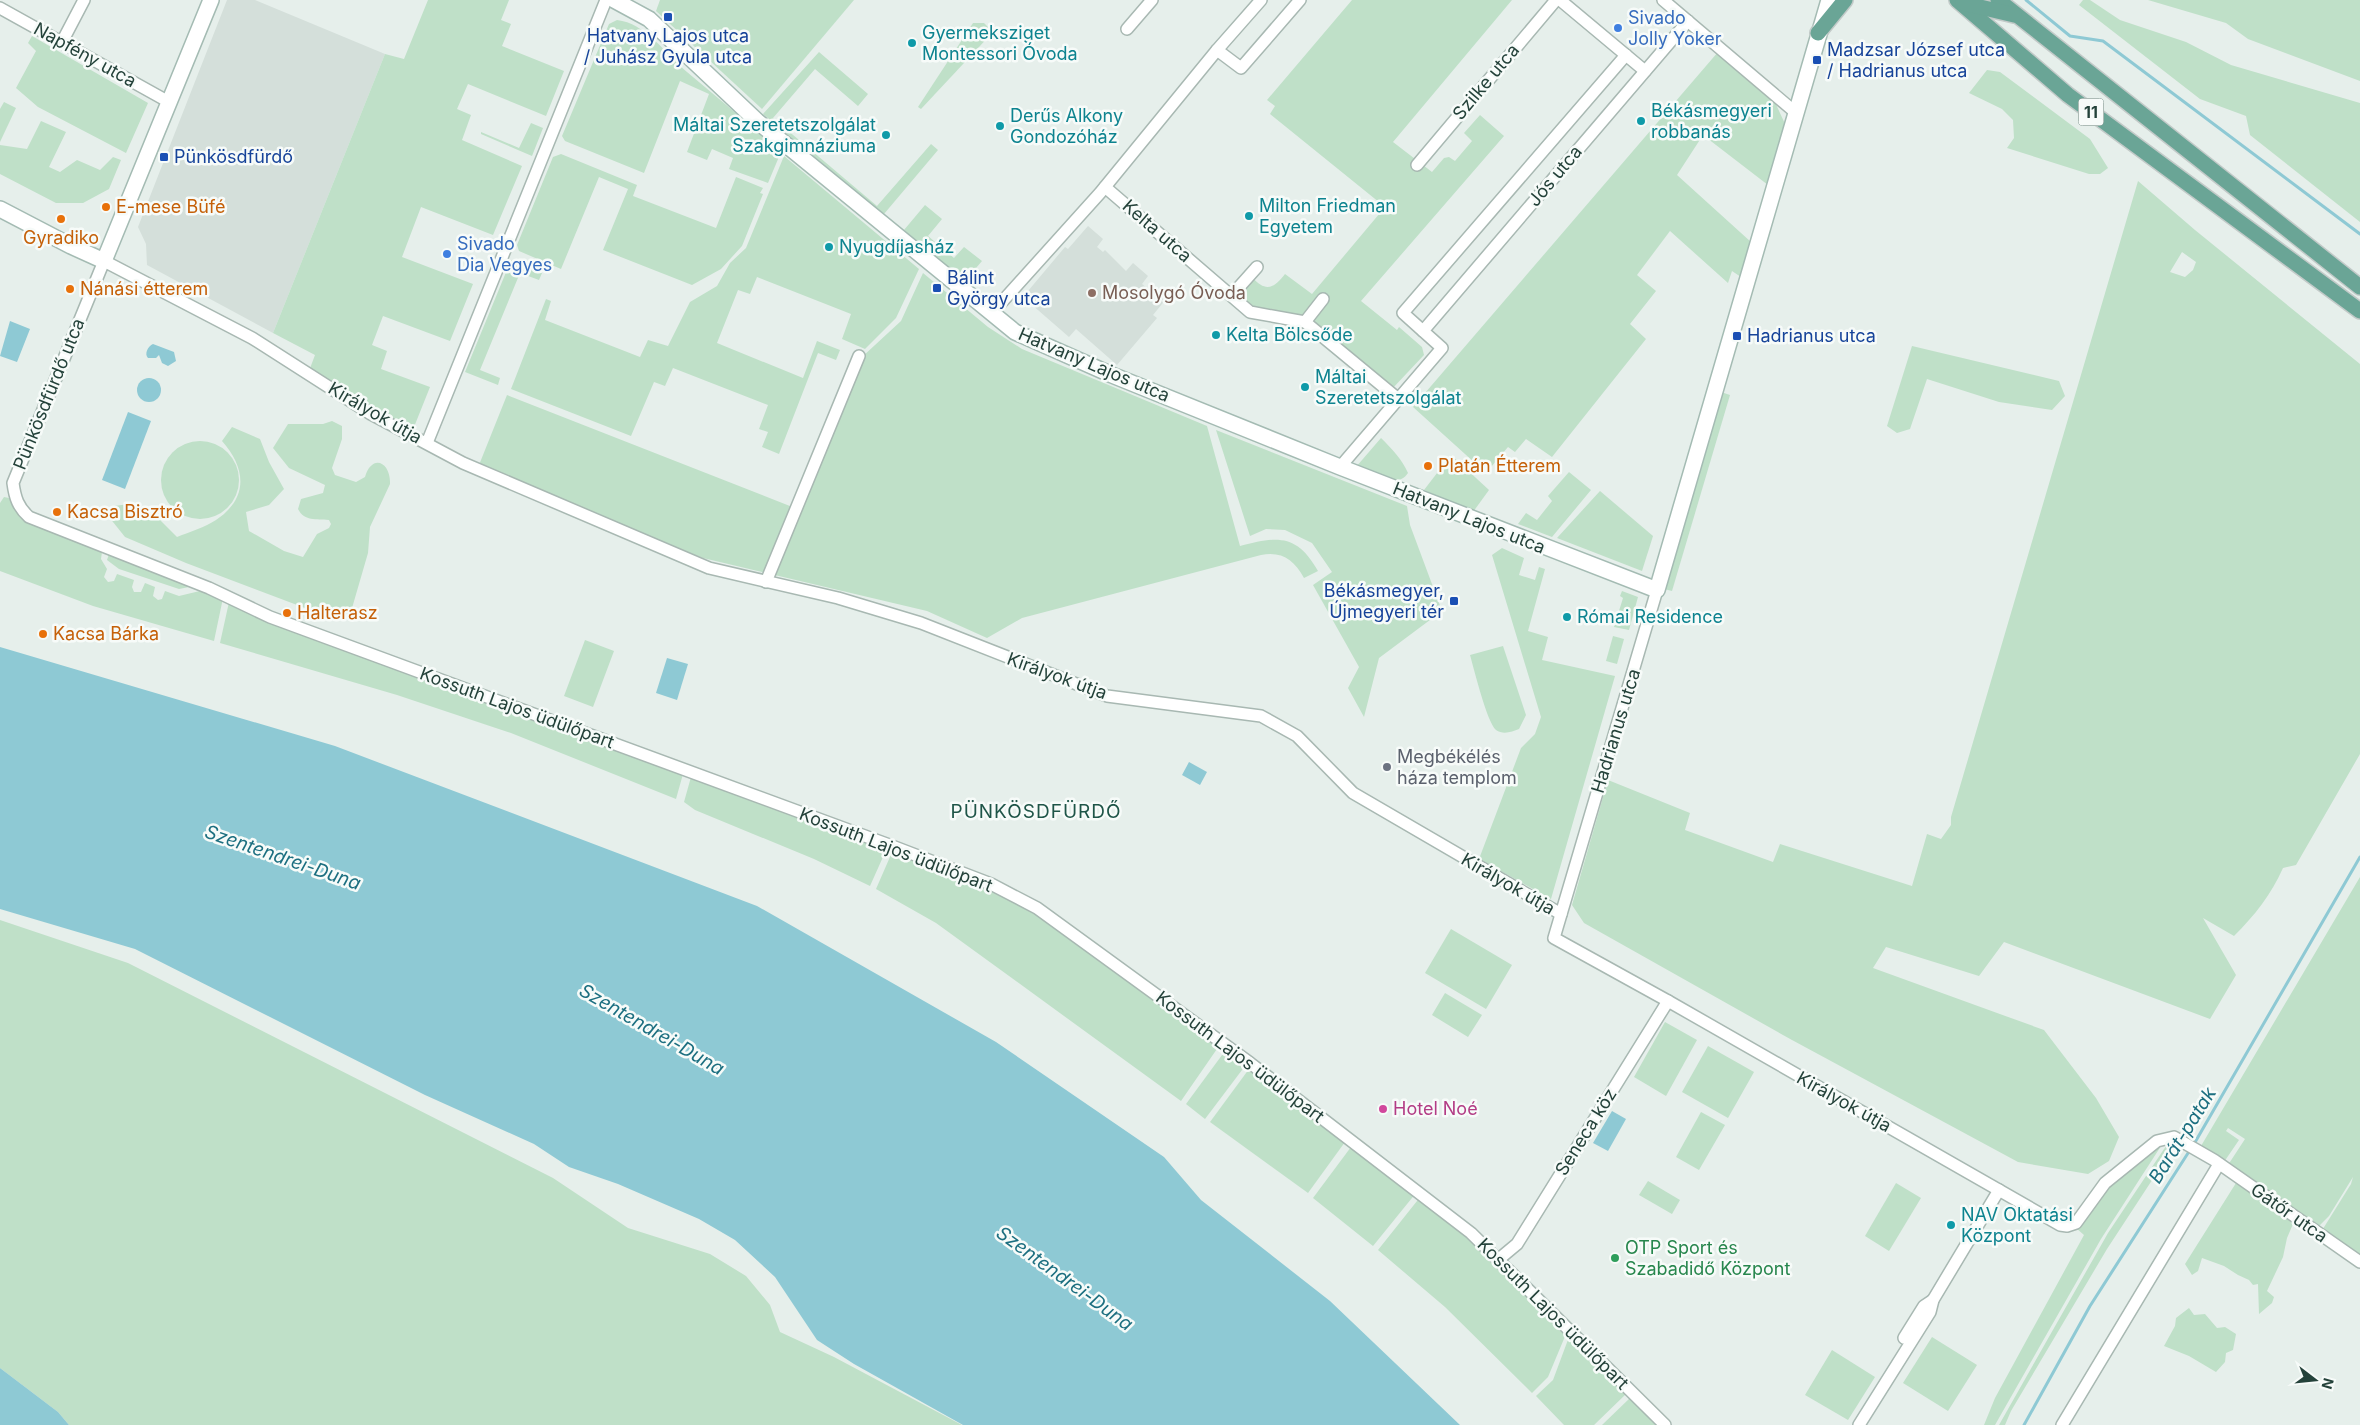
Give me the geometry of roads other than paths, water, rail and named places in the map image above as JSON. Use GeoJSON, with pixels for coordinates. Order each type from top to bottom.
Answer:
{"type":"FeatureCollection","features":[{"type":"Feature","properties":{"kind":"main road"},"geometry":{"type":"LineString","coordinates":[[1818,33],[1845,0]]}},
{"type":"Feature","properties":{"kind":"main road","name":"11"},"geometry":{"type":"LineString","coordinates":[[1998,0],[2360,287]]}},
{"type":"Feature","properties":{"kind":"main road"},"geometry":{"type":"LineString","coordinates":[[1956,1],[2018,16]]}},
{"type":"Feature","properties":{"kind":"main road","name":"11"},"geometry":{"type":"LineString","coordinates":[[1956,1],[2068,95],[2360,311]]}},
{"type":"Feature","properties":{"kind":"street"},"geometry":{"type":"LineString","coordinates":[[62,42],[84,0]]}},
{"type":"Feature","properties":{"kind":"street","name":"Pünkösdfürdő utca"},"geometry":{"type":"LineString","coordinates":[[13,483],[211,0]]}},
{"type":"Feature","properties":{"kind":"street"},"geometry":{"type":"LineString","coordinates":[[427,444],[606,0]]}},
{"type":"Feature","properties":{"kind":"street","name":"Hatvany Lajos utca"},"geometry":{"type":"LineString","coordinates":[[614,0],[649,19],[758,121],[991,314],[1028,339],[1340,467],[1658,590]]}},
{"type":"Feature","properties":{"kind":"street"},"geometry":{"type":"LineString","coordinates":[[1127,29],[1152,0]]}},
{"type":"Feature","properties":{"kind":"street"},"geometry":{"type":"LineString","coordinates":[[991,314],[1105,187],[1217,50],[1261,0]]}},
{"type":"Feature","properties":{"kind":"street"},"geometry":{"type":"LineString","coordinates":[[1217,50],[1241,68],[1300,0]]}},
{"type":"Feature","properties":{"kind":"street","name":"Szilke utca"},"geometry":{"type":"LineString","coordinates":[[1417,165],[1558,0],[1645,71]]}},
{"type":"Feature","properties":{"kind":"street"},"geometry":{"type":"LineString","coordinates":[[1663,0],[1795,112]]}},
{"type":"Feature","properties":{"kind":"street","name":"Hadrianus utca"},"geometry":{"type":"LineString","coordinates":[[1561,914],[1658,590],[1829,0]]}},
{"type":"Feature","properties":{"kind":"street","name":"Napfény utca"},"geometry":{"type":"LineString","coordinates":[[0,8],[169,102]]}},
{"type":"Feature","properties":{"kind":"street","name":"Jós utca"},"geometry":{"type":"LineString","coordinates":[[1423,331],[1688,22]]}},
{"type":"Feature","properties":{"kind":"street","name":"Jós utca"},"geometry":{"type":"LineString","coordinates":[[1340,467],[1397,398],[1442,348],[1404,313],[1626,55]]}},
{"type":"Feature","properties":{"kind":"street","name":"Kelta utca"},"geometry":{"type":"LineString","coordinates":[[1105,187],[1250,312],[1305,322],[1397,398]]}},
{"type":"Feature","properties":{"kind":"street","name":"Királyok útja"},"geometry":{"type":"LineString","coordinates":[[0,209],[252,338],[370,414],[427,444],[494,477],[709,568],[838,598],[921,623],[1107,696],[1262,716],[1298,736],[1353,793],[1561,914],[1554,938],[1999,1190],[2067,1226],[2076,1223],[2105,1183],[2157,1141],[2175,1138]]}},
{"type":"Feature","properties":{"kind":"street"},"geometry":{"type":"LineString","coordinates":[[1232,295],[1257,267]]}},
{"type":"Feature","properties":{"kind":"street"},"geometry":{"type":"LineString","coordinates":[[1305,322],[1323,299]]}},
{"type":"Feature","properties":{"kind":"street"},"geometry":{"type":"LineString","coordinates":[[766,582],[859,356]]}},
{"type":"Feature","properties":{"kind":"street","name":"Kossuth Lajos üdülőpart"},"geometry":{"type":"LineString","coordinates":[[13,483],[16,498],[21,509],[29,517],[209,588],[270,618],[892,846],[991,884],[1019,898],[1054,919],[1250,1063],[1471,1233],[1665,1425]]}},
{"type":"Feature","properties":{"kind":"street","name":"Seneca köz"},"geometry":{"type":"LineString","coordinates":[[1499,1259],[1517,1244],[1668,1001]]}},
{"type":"Feature","properties":{"kind":"street","name":"Gátőr utca"},"geometry":{"type":"LineString","coordinates":[[2175,1138],[2216,1162],[2360,1262]]}},
{"type":"Feature","properties":{"kind":"street"},"geometry":{"type":"LineString","coordinates":[[2062,1425],[2216,1162]]}},
{"type":"Feature","properties":{"kind":"street"},"geometry":{"type":"LineString","coordinates":[[1859,1425],[1930,1312],[1933,1300],[1999,1190]]}},
{"type":"Feature","properties":{"kind":"street"},"geometry":{"type":"LineString","coordinates":[[1850,1425],[1924,1306],[1933,1300]]}},
{"type":"Feature","properties":{"kind":"water"},"geometry":{"type":"Polygon","coordinates":[[[10,321],[30,329],[17,362],[0,356],[10,321]]]}},
{"type":"Feature","properties":{"kind":"water"},"geometry":{"type":"Polygon","coordinates":[[[153,344],[174,352],[176,361],[168,366],[162,363],[159,355],[156,358],[148,358],[147,350],[153,344]]]}},
{"type":"Feature","properties":{"kind":"water"},"geometry":{"type":"Polygon","coordinates":[[[149,378],[154,379],[160,385],[160,395],[154,401],[149,402],[144,401],[138,395],[137,390],[138,385],[144,379],[149,378]]]}},
{"type":"Feature","properties":{"kind":"water"},"geometry":{"type":"Polygon","coordinates":[[[128,412],[151,421],[125,489],[102,480],[128,412]]]}},
{"type":"Feature","properties":{"kind":"water","name":"Szentendrei-Duna"},"geometry":{"type":"Polygon","coordinates":[[[0,647],[335,746],[757,906],[996,1042],[1164,1157],[1201,1200],[1330,1301],[1460,1425],[963,1425],[854,1364],[817,1340],[775,1277],[735,1240],[699,1219],[618,1184],[569,1167],[534,1144],[425,1095],[135,949],[0,909],[0,647]]]}},
{"type":"Feature","properties":{"kind":"water"},"geometry":{"type":"Polygon","coordinates":[[[667,658],[688,664],[677,700],[656,693],[667,658]]]}},
{"type":"Feature","properties":{"kind":"water"},"geometry":{"type":"Polygon","coordinates":[[[1189,762],[1207,772],[1200,785],[1182,775],[1189,762]]]}},
{"type":"Feature","properties":{"kind":"water"},"geometry":{"type":"Polygon","coordinates":[[[1612,1111],[1626,1119],[1608,1151],[1593,1143],[1612,1111]]]}},
{"type":"Feature","properties":{"kind":"water"},"geometry":{"type":"Polygon","coordinates":[[[0,1368],[58,1412],[69,1425],[0,1425],[0,1368]]]}},
{"type":"Feature","properties":{"kind":"waterway"},"geometry":{"type":"LineString","coordinates":[[2026,0],[2070,36],[2103,41],[2360,234]]}},
{"type":"Feature","properties":{"kind":"waterway","name":"Barát-patak"},"geometry":{"type":"LineString","coordinates":[[2194,1144],[2360,857]]}},
{"type":"Feature","properties":{"kind":"waterway","name":"Barát-patak"},"geometry":{"type":"LineString","coordinates":[[2024,1425],[2090,1306],[2190,1150]]}},
{"type":"Feature","properties":{"kind":"place","name":"Hatvany Lajos utca / Juhász Gyula utca"},"geometry":{"type":"Point","coordinates":[668,17]}},
{"type":"Feature","properties":{"kind":"place","name":"Sivado Jolly Yoker"},"geometry":{"type":"Point","coordinates":[1618,28]}},
{"type":"Feature","properties":{"kind":"place","name":"Gyermeksziget Montessori Óvoda"},"geometry":{"type":"Point","coordinates":[912,43]}},
{"type":"Feature","properties":{"kind":"place","name":"Madzsar József utca / Hadrianus utca"},"geometry":{"type":"Point","coordinates":[1817,60]}},
{"type":"Feature","properties":{"kind":"place","name":"Békásmegyeri robbanás"},"geometry":{"type":"Point","coordinates":[1641,121]}},
{"type":"Feature","properties":{"kind":"place","name":"Derűs Alkony Gondozóház"},"geometry":{"type":"Point","coordinates":[1000,126]}},
{"type":"Feature","properties":{"kind":"place","name":"Máltai Szeretetszolgálat Szakgimnáziuma"},"geometry":{"type":"Point","coordinates":[886,135]}},
{"type":"Feature","properties":{"kind":"place","name":"Pünkösdfürdő"},"geometry":{"type":"Point","coordinates":[164,157]}},
{"type":"Feature","properties":{"kind":"place","name":"E-mese Büfé"},"geometry":{"type":"Point","coordinates":[106,207]}},
{"type":"Feature","properties":{"kind":"place","name":"Milton Friedman Egyetem"},"geometry":{"type":"Point","coordinates":[1249,216]}},
{"type":"Feature","properties":{"kind":"place","name":"Gyradiko"},"geometry":{"type":"Point","coordinates":[61,219]}},
{"type":"Feature","properties":{"kind":"place","name":"Nyugdíjasház"},"geometry":{"type":"Point","coordinates":[829,247]}},
{"type":"Feature","properties":{"kind":"place","name":"Sivado Dia Vegyes"},"geometry":{"type":"Point","coordinates":[447,254]}},
{"type":"Feature","properties":{"kind":"place","name":"Bálint György utca"},"geometry":{"type":"Point","coordinates":[937,288]}},
{"type":"Feature","properties":{"kind":"place","name":"Nánási étterem"},"geometry":{"type":"Point","coordinates":[70,289]}},
{"type":"Feature","properties":{"kind":"place","name":"Mosolygó Óvoda"},"geometry":{"type":"Point","coordinates":[1092,293]}},
{"type":"Feature","properties":{"kind":"place","name":"Kelta Bölcsőde"},"geometry":{"type":"Point","coordinates":[1216,335]}},
{"type":"Feature","properties":{"kind":"place","name":"Hadrianus utca"},"geometry":{"type":"Point","coordinates":[1737,336]}},
{"type":"Feature","properties":{"kind":"place","name":"Máltai Szeretetszolgálat"},"geometry":{"type":"Point","coordinates":[1305,387]}},
{"type":"Feature","properties":{"kind":"place","name":"Platán Étterem"},"geometry":{"type":"Point","coordinates":[1428,466]}},
{"type":"Feature","properties":{"kind":"place","name":"Kacsa Bisztró"},"geometry":{"type":"Point","coordinates":[57,512]}},
{"type":"Feature","properties":{"kind":"place","name":"Békásmegyer, Újmegyeri tér"},"geometry":{"type":"Point","coordinates":[1454,601]}},
{"type":"Feature","properties":{"kind":"place","name":"Halterasz"},"geometry":{"type":"Point","coordinates":[287,613]}},
{"type":"Feature","properties":{"kind":"place","name":"Római Residence"},"geometry":{"type":"Point","coordinates":[1567,617]}},
{"type":"Feature","properties":{"kind":"place","name":"Kacsa Bárka"},"geometry":{"type":"Point","coordinates":[43,634]}},
{"type":"Feature","properties":{"kind":"place","name":"Megbékélés háza templom"},"geometry":{"type":"Point","coordinates":[1387,767]}},
{"type":"Feature","properties":{"kind":"place","name":"Hotel Noé"},"geometry":{"type":"Point","coordinates":[1383,1109]}},
{"type":"Feature","properties":{"kind":"place","name":"NAV Oktatási Központ"},"geometry":{"type":"Point","coordinates":[1951,1225]}},
{"type":"Feature","properties":{"kind":"place","name":"OTP Sport és Szabadidő Központ"},"geometry":{"type":"Point","coordinates":[1615,1258]}},
{"type":"Feature","properties":{"kind":"district","name":"PÜNKÖSDFÜRDŐ"},"geometry":{"type":"Point","coordinates":[1036,811]}}]}
